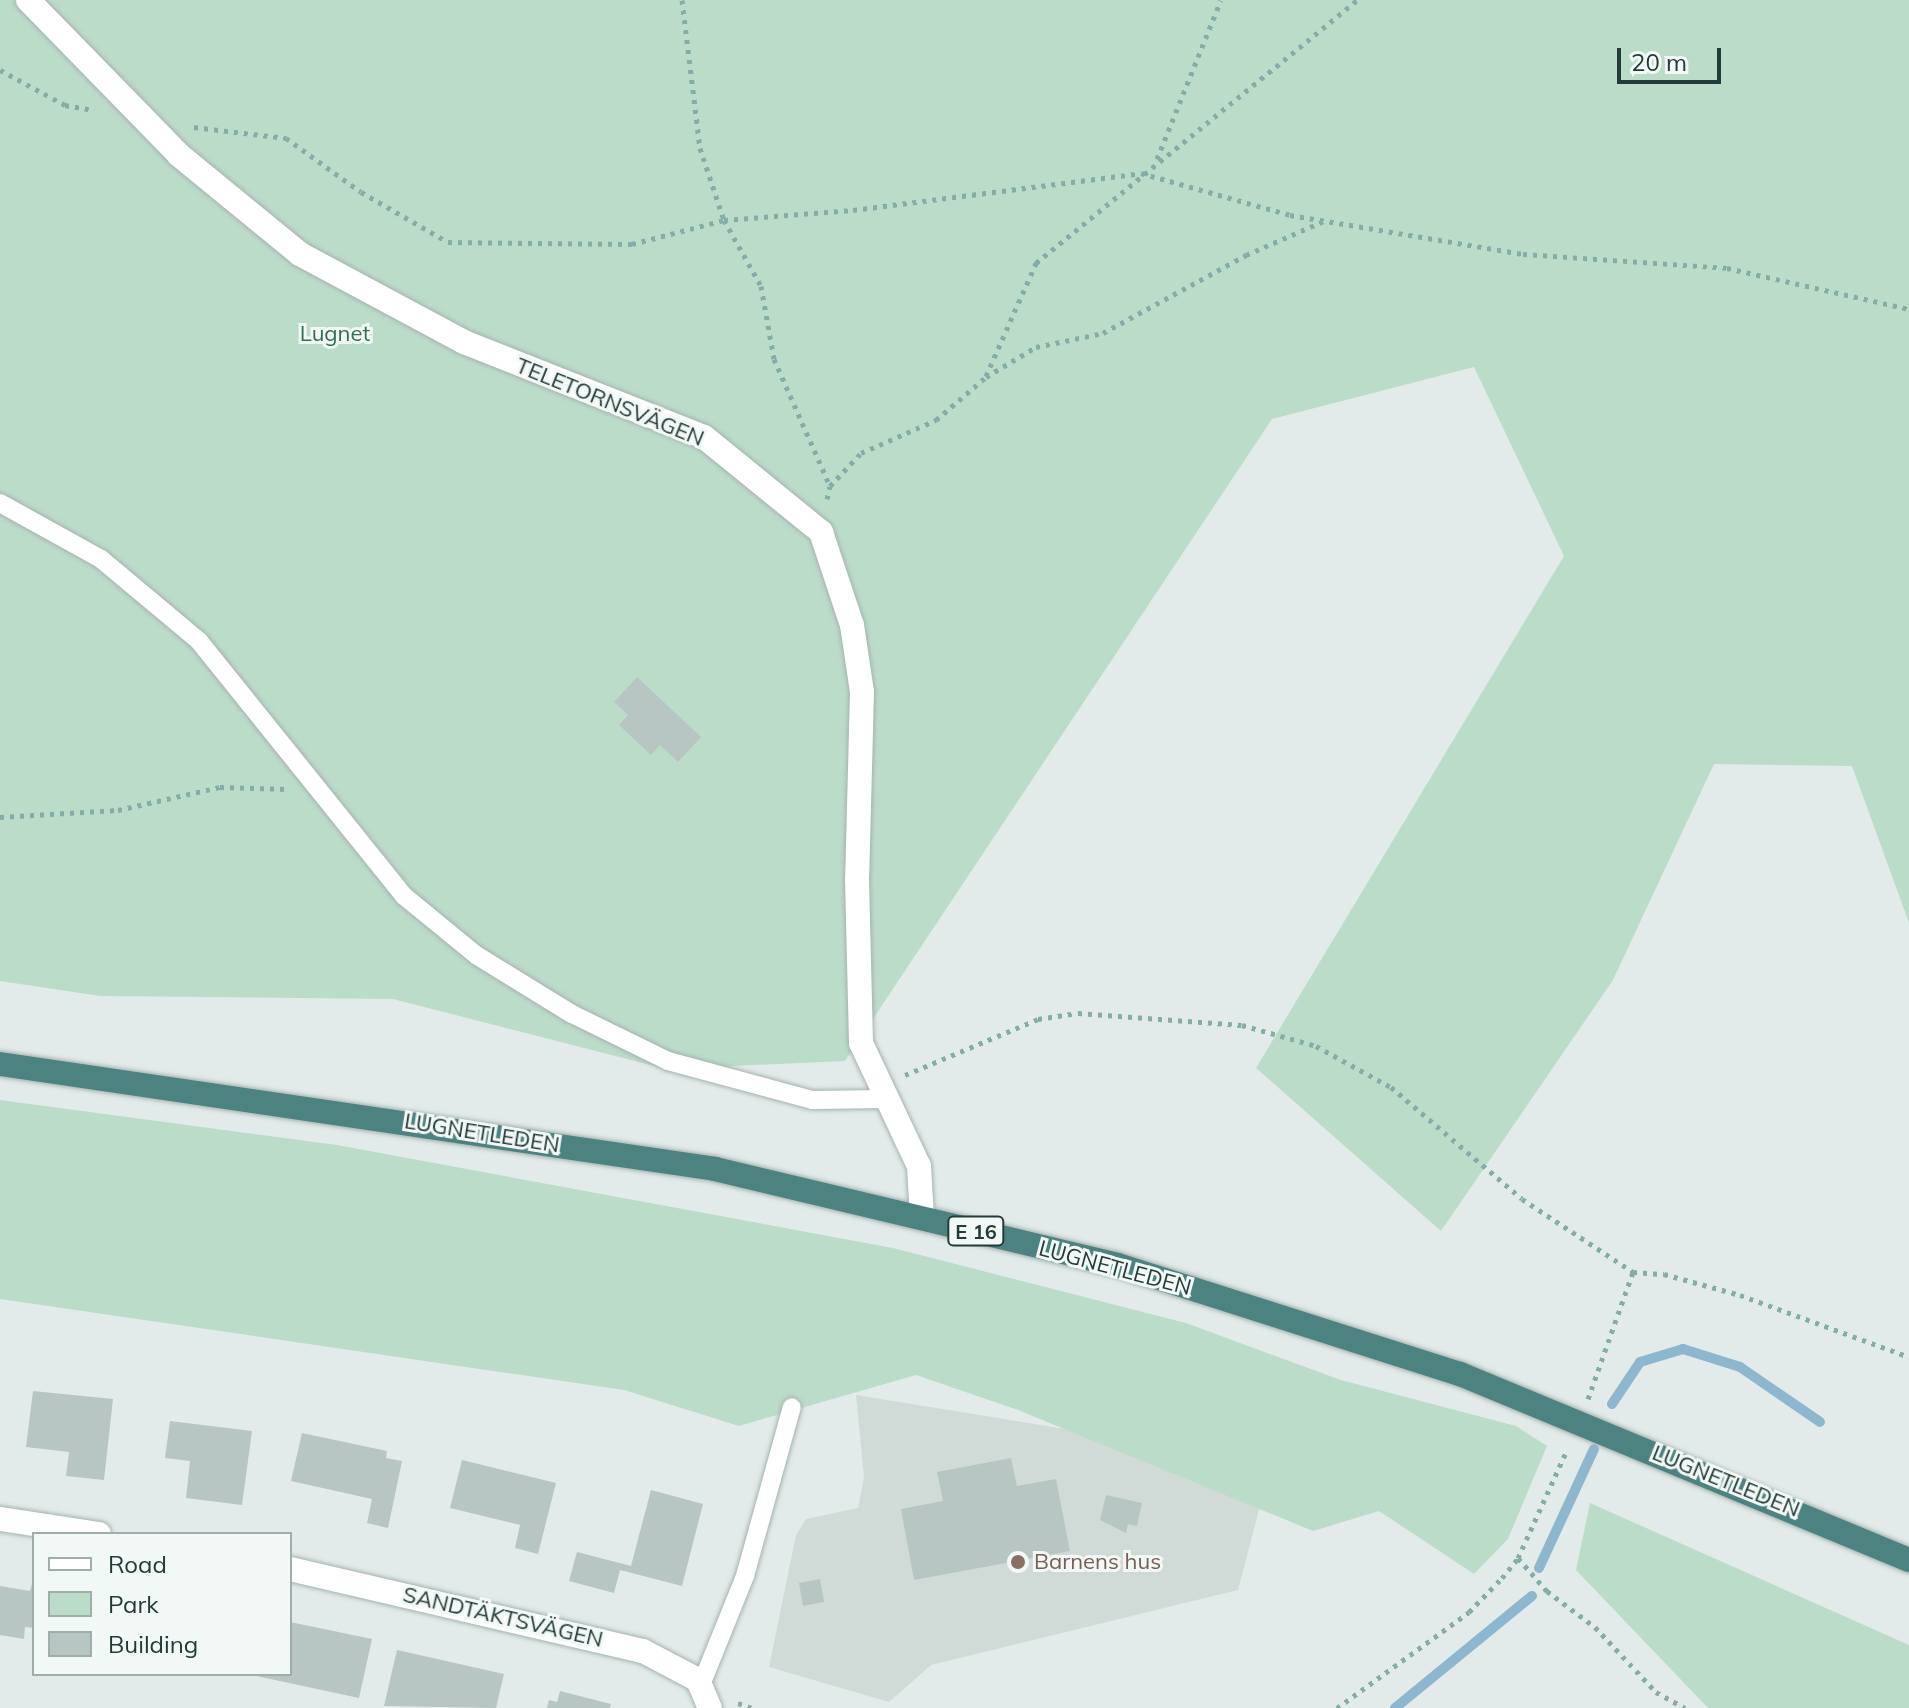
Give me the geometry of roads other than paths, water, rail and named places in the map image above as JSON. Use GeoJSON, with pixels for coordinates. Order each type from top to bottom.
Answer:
{"type":"FeatureCollection","features":[{"type":"Feature","properties":{"kind":"highway","name":"LUGNETLEDEN"},"geometry":{"type":"LineString","coordinates":[[0,1064],[715,1169],[1118,1265],[1460,1374],[1909,1560]]}},
{"type":"Feature","properties":{"kind":"street","name":"TELETORNSVÄGEN"},"geometry":{"type":"LineString","coordinates":[[28,0],[142,120],[300,254],[464,342],[704,437],[821,532],[852,625],[862,692],[857,879],[861,1043],[883,1094]]}},
{"type":"Feature","properties":{"kind":"street"},"geometry":{"type":"LineString","coordinates":[[883,1094],[919,1166],[922,1218]]}},
{"type":"Feature","properties":{"kind":"street"},"geometry":{"type":"LineString","coordinates":[[0,1519],[86,1532]]}},
{"type":"Feature","properties":{"kind":"street","name":"SANDTÄKTSVÄGEN"},"geometry":{"type":"LineString","coordinates":[[292,1569],[643,1651],[671,1662],[705,1694]]}},
{"type":"Feature","properties":{"kind":"lane"},"geometry":{"type":"LineString","coordinates":[[0,503],[101,559],[199,641],[315,790],[404,896],[476,955],[572,1014],[668,1061],[813,1100],[883,1094]]}},
{"type":"Feature","properties":{"kind":"lane"},"geometry":{"type":"LineString","coordinates":[[705,1694],[745,1576],[792,1407]]}},
{"type":"Feature","properties":{"kind":"waterway"},"geometry":{"type":"LineString","coordinates":[[1612,1404],[1640,1362],[1683,1349],[1740,1367],[1820,1422]]}},
{"type":"Feature","properties":{"kind":"waterway"},"geometry":{"type":"LineString","coordinates":[[1539,1568],[1594,1449]]}},
{"type":"Feature","properties":{"kind":"waterway"},"geometry":{"type":"LineString","coordinates":[[1395,1708],[1532,1596]]}},
{"type":"Feature","properties":{"kind":"place","name":"Barnens hus"},"geometry":{"type":"Point","coordinates":[1018,1562]}},
{"type":"Feature","properties":{"kind":"park label","name":"Lugnet"},"geometry":{"type":"Point","coordinates":[335,334]}}]}
